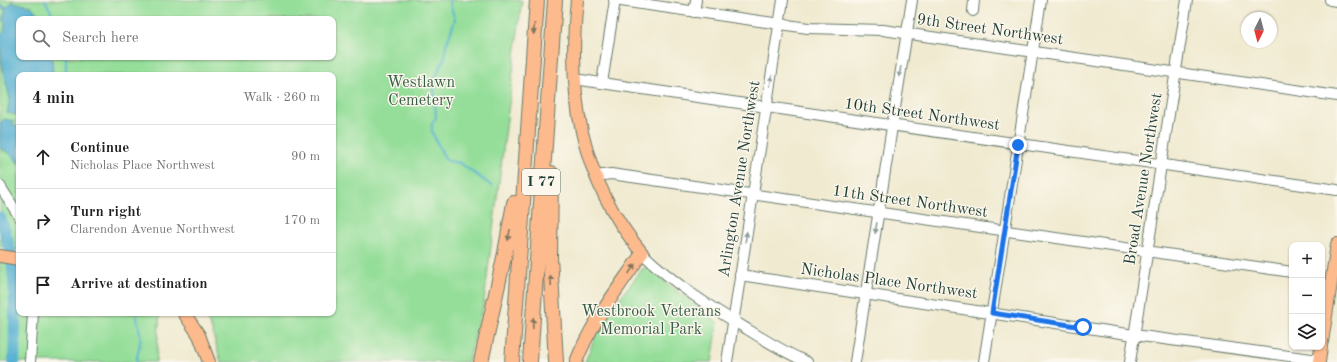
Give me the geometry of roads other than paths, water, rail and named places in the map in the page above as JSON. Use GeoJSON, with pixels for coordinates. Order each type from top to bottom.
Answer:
{"type":"FeatureCollection","features":[{"type":"Feature","properties":{"kind":"highway","name":"I 77"},"geometry":{"type":"LineString","coordinates":[[512,362],[537,0]]}},
{"type":"Feature","properties":{"kind":"highway","name":"I 77"},"geometry":{"type":"LineString","coordinates":[[530,362],[555,1]]}},
{"type":"Feature","properties":{"kind":"highway"},"geometry":{"type":"LineString","coordinates":[[555,1],[557,64],[550,222],[556,362]]}},
{"type":"Feature","properties":{"kind":"highway"},"geometry":{"type":"LineString","coordinates":[[481,362],[512,219],[522,91],[532,58]]}},
{"type":"Feature","properties":{"kind":"main road"},"geometry":{"type":"LineString","coordinates":[[576,362],[587,337],[598,318],[642,253],[622,227],[589,162],[580,124],[574,79],[577,0]]}},
{"type":"Feature","properties":{"kind":"main road"},"geometry":{"type":"LineString","coordinates":[[1325,318],[1330,278],[1337,244]]}},
{"type":"Feature","properties":{"kind":"main road"},"geometry":{"type":"LineString","coordinates":[[0,256],[16,259]]}},
{"type":"Feature","properties":{"kind":"main road"},"geometry":{"type":"LineString","coordinates":[[186,316],[199,335],[209,362]]}},
{"type":"Feature","properties":{"kind":"main road"},"geometry":{"type":"LineString","coordinates":[[1319,361],[1321,350]]}},
{"type":"Feature","properties":{"kind":"street","name":"9th Street Northwest"},"geometry":{"type":"LineString","coordinates":[[615,0],[780,25],[808,28],[883,30],[906,33],[1337,96]]}},
{"type":"Feature","properties":{"kind":"street"},"geometry":{"type":"LineString","coordinates":[[602,83],[615,0]]}},
{"type":"Feature","properties":{"kind":"street"},"geometry":{"type":"LineString","coordinates":[[694,12],[696,0]]}},
{"type":"Feature","properties":{"kind":"street","name":"Arlington Avenue Northwest"},"geometry":{"type":"LineString","coordinates":[[727,362],[783,0]]}},
{"type":"Feature","properties":{"kind":"street"},"geometry":{"type":"LineString","coordinates":[[855,362],[912,0]]}},
{"type":"Feature","properties":{"kind":"street"},"geometry":{"type":"LineString","coordinates":[[973,11],[974,0]]}},
{"type":"Feature","properties":{"kind":"street"},"geometry":{"type":"LineString","coordinates":[[984,362],[1041,0]]}},
{"type":"Feature","properties":{"kind":"street","name":"Broad Avenue Northwest"},"geometry":{"type":"LineString","coordinates":[[1130,362],[1187,0]]}},
{"type":"Feature","properties":{"kind":"street"},"geometry":{"type":"LineString","coordinates":[[1330,0],[1337,1]]}},
{"type":"Feature","properties":{"kind":"street","name":"10th Street Northwest"},"geometry":{"type":"LineString","coordinates":[[574,79],[1018,145],[1337,190]]}},
{"type":"Feature","properties":{"kind":"street","name":"11th Street Northwest"},"geometry":{"type":"LineString","coordinates":[[595,176],[611,174],[1289,272]]}},
{"type":"Feature","properties":{"kind":"street"},"geometry":{"type":"LineString","coordinates":[[0,186],[16,211]]}},
{"type":"Feature","properties":{"kind":"street"},"geometry":{"type":"LineString","coordinates":[[642,253],[682,287],[733,320],[806,362]]}},
{"type":"Feature","properties":{"kind":"street","name":"Nicholas Place Northwest"},"geometry":{"type":"LineString","coordinates":[[740,275],[1134,335],[1319,361]]}},
{"type":"Feature","properties":{"kind":"street"},"geometry":{"type":"LineString","coordinates":[[30,362],[34,316]]}},
{"type":"Feature","properties":{"kind":"water"},"geometry":{"type":"Polygon","coordinates":[[[12,2],[31,6],[39,16],[16,16],[16,60],[52,60],[53,72],[16,72],[16,115],[7,113],[10,98],[2,69],[0,36],[4,32],[5,22],[2,20],[6,10],[0,8],[0,5],[7,7],[12,2]]]}},
{"type":"Feature","properties":{"kind":"water"},"geometry":{"type":"Polygon","coordinates":[[[4,119],[14,121],[13,125],[16,126],[16,160],[12,155],[0,148],[0,123],[4,119]]]}},
{"type":"Feature","properties":{"kind":"waterway"},"geometry":{"type":"LineString","coordinates":[[45,0],[53,16]]}},
{"type":"Feature","properties":{"kind":"waterway"},"geometry":{"type":"LineString","coordinates":[[449,0],[455,20],[446,45],[445,57],[438,71],[434,84],[436,118],[432,123],[432,132],[445,159],[460,163],[492,186]]}},
{"type":"Feature","properties":{"kind":"waterway"},"geometry":{"type":"LineString","coordinates":[[66,60],[66,72]]}},
{"type":"Feature","properties":{"kind":"waterway"},"geometry":{"type":"LineString","coordinates":[[0,218],[6,235],[13,271],[15,307],[14,362]]}},
{"type":"Feature","properties":{"kind":"waterway"},"geometry":{"type":"LineString","coordinates":[[136,362],[141,338],[137,316]]}},
{"type":"Feature","properties":{"kind":"park label","name":"Westlawn Cemetery"},"geometry":{"type":"Point","coordinates":[421,92]}},
{"type":"Feature","properties":{"kind":"park label","name":"Westbrook Veterans Memorial Park"},"geometry":{"type":"Point","coordinates":[651,321]}}]}
